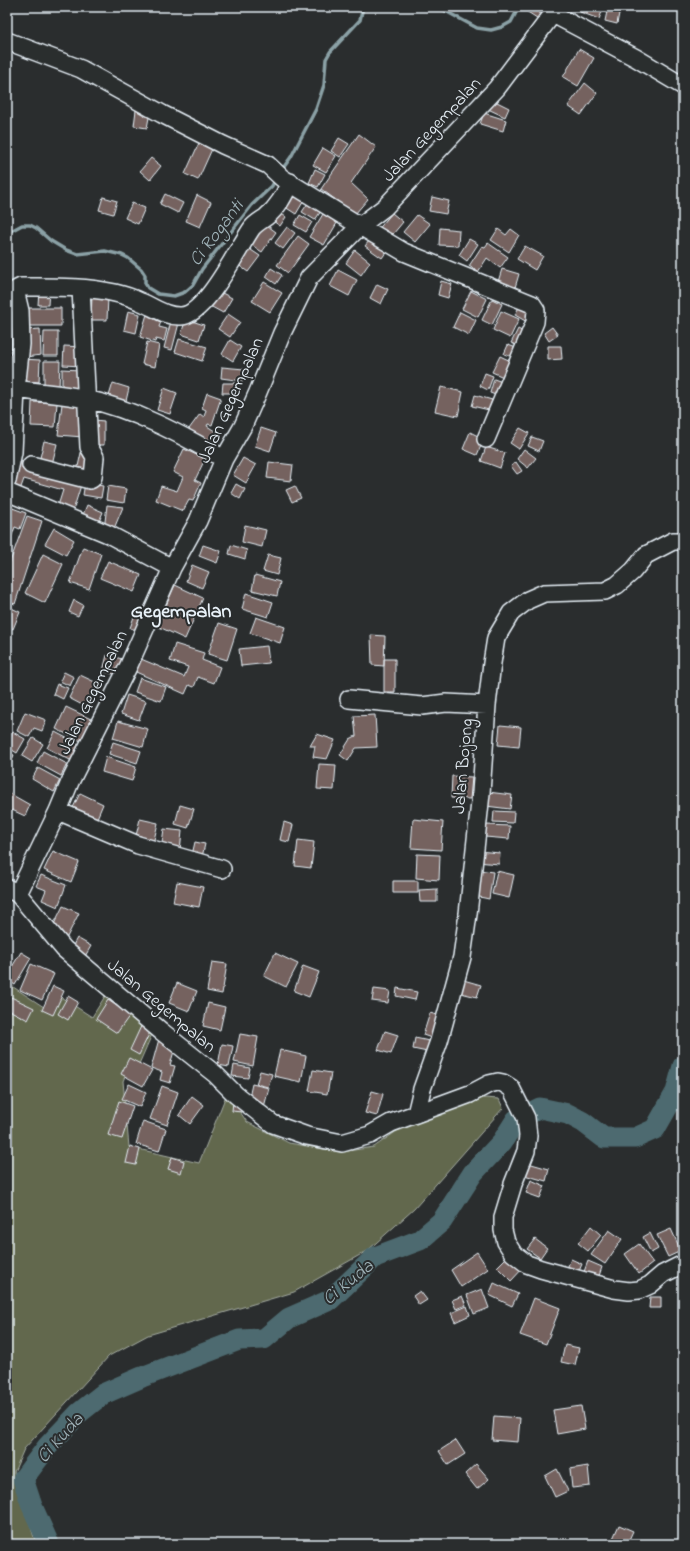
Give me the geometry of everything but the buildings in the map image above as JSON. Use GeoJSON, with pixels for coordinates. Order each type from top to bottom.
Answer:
{"type":"FeatureCollection","features":[{"type":"Feature","properties":{"kind":"street"},"geometry":{"type":"LineString","coordinates":[[556,10],[683,86]]}},
{"type":"Feature","properties":{"kind":"street","name":"Jalan Gegempalan"},"geometry":{"type":"LineString","coordinates":[[556,10],[497,88],[385,207],[360,226],[309,278],[282,333],[243,426],[224,459],[198,521],[172,568],[129,665],[70,782],[58,811],[13,891],[64,949],[161,1031],[215,1074],[236,1096],[273,1124],[308,1136],[342,1143],[370,1135],[391,1123],[470,1094],[489,1084],[498,1082],[503,1083],[511,1088],[526,1118],[528,1136],[526,1151],[513,1184],[503,1217],[503,1230],[506,1242],[513,1253],[527,1264],[541,1269],[614,1290],[629,1291],[639,1290],[650,1285],[663,1274],[683,1264]]}},
{"type":"Feature","properties":{"kind":"street"},"geometry":{"type":"LineString","coordinates":[[7,40],[81,69],[203,135],[268,165],[286,180],[404,252],[532,304],[535,307],[537,314],[535,322],[486,439]]}},
{"type":"Feature","properties":{"kind":"street"},"geometry":{"type":"LineString","coordinates":[[7,481],[13,452],[12,388],[22,344],[20,311],[16,291],[21,287],[80,289],[115,293],[140,301],[174,316],[183,316],[191,313],[209,297],[253,226],[267,216],[280,203],[286,180]]}},
{"type":"Feature","properties":{"kind":"street"},"geometry":{"type":"LineString","coordinates":[[31,465],[90,480],[92,479],[95,457],[89,447],[80,289]]}},
{"type":"Feature","properties":{"kind":"street"},"geometry":{"type":"LineString","coordinates":[[12,388],[86,399],[126,411],[191,441],[224,459]]}},
{"type":"Feature","properties":{"kind":"street"},"geometry":{"type":"LineString","coordinates":[[7,492],[108,534],[172,568]]}},
{"type":"Feature","properties":{"kind":"street","name":"Jalan Bojong"},"geometry":{"type":"LineString","coordinates":[[416,1114],[422,1089],[439,1041],[462,957],[480,800],[487,705],[496,638],[511,613],[528,600],[544,593],[605,591],[617,585],[633,571],[646,555],[673,541],[683,541]]}},
{"type":"Feature","properties":{"kind":"street"},"geometry":{"type":"LineString","coordinates":[[349,699],[422,706],[446,702],[487,705]]}},
{"type":"Feature","properties":{"kind":"street"},"geometry":{"type":"LineString","coordinates":[[58,811],[138,845],[222,869]]}},
{"type":"Feature","properties":{"kind":"green space"},"geometry":{"type":"Polygon","coordinates":[[[7,983],[50,1011],[59,996],[92,1017],[107,993],[153,1032],[139,1064],[132,1061],[123,1081],[129,1147],[199,1163],[227,1093],[247,1122],[289,1143],[341,1152],[374,1147],[414,1119],[457,1105],[484,1098],[499,1099],[503,1108],[414,1209],[367,1251],[294,1292],[148,1335],[109,1356],[24,1449],[14,1472],[36,1544],[7,1544],[7,983]]]}},
{"type":"Feature","properties":{"kind":"waterway","name":"Ci Roganti"},"geometry":{"type":"LineString","coordinates":[[281,171],[291,157],[316,109],[324,85],[326,59],[330,52],[360,20],[363,7]]}},
{"type":"Feature","properties":{"kind":"waterway","name":"Ci Roganti"},"geometry":{"type":"LineString","coordinates":[[438,7],[477,28],[491,30],[502,27],[511,22],[519,7]]}},
{"type":"Feature","properties":{"kind":"waterway","name":"Ci Roganti"},"geometry":{"type":"LineString","coordinates":[[7,233],[22,225],[30,225],[36,228],[51,241],[66,250],[77,254],[105,251],[122,255],[141,269],[145,275],[145,283],[148,288],[158,294],[174,296],[185,292],[193,285],[202,269],[252,205],[272,186],[276,178]]}},
{"type":"Feature","properties":{"kind":"waterway","name":"Ci Kuda"},"geometry":{"type":"LineString","coordinates":[[49,1544],[32,1506],[23,1479],[47,1447],[79,1413],[103,1394],[142,1377],[239,1340],[264,1339],[289,1318],[330,1300],[375,1257],[420,1240],[442,1221],[473,1173],[502,1142],[516,1120],[540,1108],[568,1114],[583,1122],[604,1138],[635,1138],[655,1129],[676,1092],[683,1066]]}},
{"type":"Feature","properties":{"kind":"district","name":"Gegempalan"},"geometry":{"type":"Point","coordinates":[181,610]}}]}
